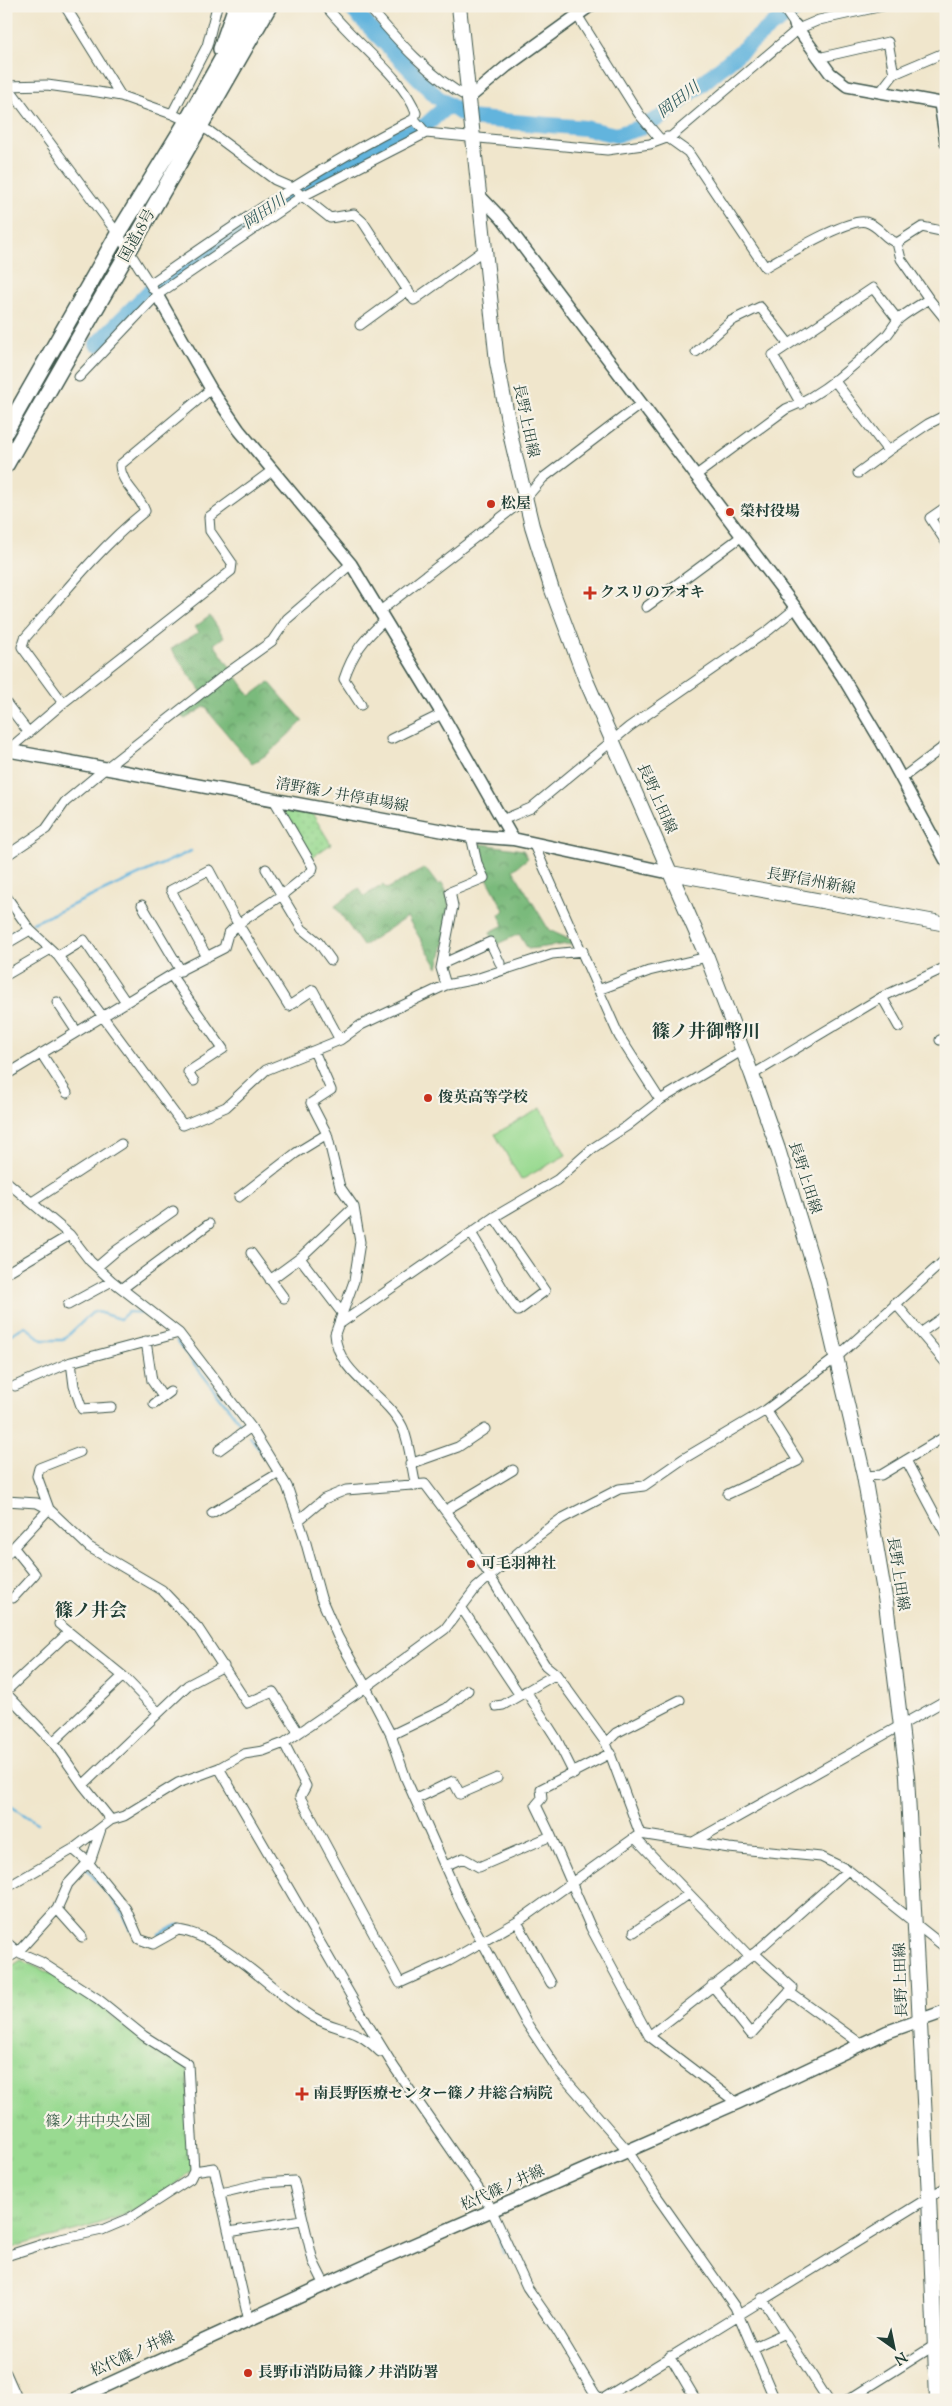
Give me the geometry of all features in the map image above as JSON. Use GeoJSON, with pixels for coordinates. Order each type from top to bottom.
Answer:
{"type":"FeatureCollection","features":[{"type":"Feature","properties":{"kind":"highway"},"geometry":{"type":"LineString","coordinates":[[209,83],[236,6]]}},
{"type":"Feature","properties":{"kind":"highway","name":"国道18号"},"geometry":{"type":"LineString","coordinates":[[6,465],[130,252],[194,124],[209,83],[252,6]]}},
{"type":"Feature","properties":{"kind":"highway","name":"国道18号"},"geometry":{"type":"LineString","coordinates":[[6,431],[118,234],[226,79],[269,6]]}},
{"type":"Feature","properties":{"kind":"highway"},"geometry":{"type":"LineString","coordinates":[[226,79],[281,6]]}},
{"type":"Feature","properties":{"kind":"main road","name":"長野上田線"},"geometry":{"type":"LineString","coordinates":[[459,6],[497,362],[525,499],[554,596],[585,678],[707,957],[752,1075],[801,1223],[837,1357],[864,1476],[886,1603],[902,1725],[916,1923],[937,2400]]}},
{"type":"Feature","properties":{"kind":"main road","name":"清野篠ノ井停車場線"},"geometry":{"type":"LineString","coordinates":[[7,750],[472,836],[513,839],[671,873]]}},
{"type":"Feature","properties":{"kind":"main road","name":"長野信州新線"},"geometry":{"type":"LineString","coordinates":[[671,873],[946,924]]}},
{"type":"Feature","properties":{"kind":"main road","name":"松代篠ノ井線"},"geometry":{"type":"LineString","coordinates":[[74,2400],[325,2285],[737,2103],[861,2044],[920,2018],[946,2011]]}},
{"type":"Feature","properties":{"kind":"street"},"geometry":{"type":"LineString","coordinates":[[65,6],[121,96]]}},
{"type":"Feature","properties":{"kind":"street"},"geometry":{"type":"LineString","coordinates":[[172,114],[207,46],[217,6]]}},
{"type":"Feature","properties":{"kind":"street"},"geometry":{"type":"LineString","coordinates":[[326,6],[348,33],[404,89],[416,112],[415,121],[425,132]]}},
{"type":"Feature","properties":{"kind":"street"},"geometry":{"type":"LineString","coordinates":[[368,6],[392,33],[436,76],[469,98],[507,66],[590,6]]}},
{"type":"Feature","properties":{"kind":"street"},"geometry":{"type":"LineString","coordinates":[[782,6],[830,74],[847,86],[882,91],[943,104],[946,142]]}},
{"type":"Feature","properties":{"kind":"street"},"geometry":{"type":"LineString","coordinates":[[79,377],[153,289],[296,193],[425,132],[607,150],[650,144],[672,136],[797,27],[819,20],[883,6]]}},
{"type":"Feature","properties":{"kind":"street"},"geometry":{"type":"LineString","coordinates":[[577,15],[639,114],[664,138],[688,152],[764,267],[841,226],[863,221],[878,226],[887,239],[897,243]]}},
{"type":"Feature","properties":{"kind":"street"},"geometry":{"type":"LineString","coordinates":[[818,58],[888,42],[894,74]]}},
{"type":"Feature","properties":{"kind":"street"},"geometry":{"type":"LineString","coordinates":[[882,91],[894,74],[946,52]]}},
{"type":"Feature","properties":{"kind":"street"},"geometry":{"type":"LineString","coordinates":[[7,86],[65,86],[121,96],[194,124],[330,218],[354,214],[363,222],[414,300],[484,250]]}},
{"type":"Feature","properties":{"kind":"street"},"geometry":{"type":"LineString","coordinates":[[7,86],[118,234],[153,289],[210,389],[239,430],[351,564],[442,714],[513,839]]}},
{"type":"Feature","properties":{"kind":"street"},"geometry":{"type":"LineString","coordinates":[[153,289],[376,138],[415,121]]}},
{"type":"Feature","properties":{"kind":"street"},"geometry":{"type":"LineString","coordinates":[[480,196],[502,219],[796,608],[842,676],[902,778],[946,861]]}},
{"type":"Feature","properties":{"kind":"street"},"geometry":{"type":"LineString","coordinates":[[897,243],[922,227],[941,231],[946,228]]}},
{"type":"Feature","properties":{"kind":"street"},"geometry":{"type":"LineString","coordinates":[[897,243],[901,259],[946,320]]}},
{"type":"Feature","properties":{"kind":"street"},"geometry":{"type":"LineString","coordinates":[[801,404],[773,355],[873,288],[898,320]]}},
{"type":"Feature","properties":{"kind":"street"},"geometry":{"type":"LineString","coordinates":[[360,325],[408,290]]}},
{"type":"Feature","properties":{"kind":"street"},"geometry":{"type":"LineString","coordinates":[[695,476],[786,409],[801,404],[834,380],[872,349],[894,328],[898,320],[929,299]]}},
{"type":"Feature","properties":{"kind":"street"},"geometry":{"type":"LineString","coordinates":[[696,352],[731,321],[760,306],[789,344]]}},
{"type":"Feature","properties":{"kind":"street"},"geometry":{"type":"LineString","coordinates":[[834,380],[888,451]]}},
{"type":"Feature","properties":{"kind":"street"},"geometry":{"type":"LineString","coordinates":[[62,703],[22,647],[25,638],[84,568],[128,524],[145,511],[141,501],[120,476],[120,465],[210,389]]}},
{"type":"Feature","properties":{"kind":"street"},"geometry":{"type":"LineString","coordinates":[[361,705],[344,678],[350,661],[363,640],[382,616],[525,499],[543,478],[642,403]]}},
{"type":"Feature","properties":{"kind":"street"},"geometry":{"type":"LineString","coordinates":[[858,474],[928,424],[946,415]]}},
{"type":"Feature","properties":{"kind":"street"},"geometry":{"type":"LineString","coordinates":[[7,750],[62,703],[231,571],[232,563],[210,531],[210,517],[273,470]]}},
{"type":"Feature","properties":{"kind":"street"},"geometry":{"type":"LineString","coordinates":[[946,507],[930,518],[946,542]]}},
{"type":"Feature","properties":{"kind":"street"},"geometry":{"type":"LineString","coordinates":[[646,607],[742,536]]}},
{"type":"Feature","properties":{"kind":"street"},"geometry":{"type":"LineString","coordinates":[[6,856],[46,829],[65,802],[106,768],[226,674],[272,642],[288,619],[351,564]]}},
{"type":"Feature","properties":{"kind":"street"},"geometry":{"type":"LineString","coordinates":[[502,820],[531,808],[613,742],[628,727],[769,630],[796,608]]}},
{"type":"Feature","properties":{"kind":"street"},"geometry":{"type":"LineString","coordinates":[[6,703],[29,733]]}},
{"type":"Feature","properties":{"kind":"street"},"geometry":{"type":"LineString","coordinates":[[391,738],[442,714]]}},
{"type":"Feature","properties":{"kind":"street"},"geometry":{"type":"LineString","coordinates":[[902,778],[946,745]]}},
{"type":"Feature","properties":{"kind":"street"},"geometry":{"type":"LineString","coordinates":[[6,1075],[171,975],[224,948],[228,934],[238,924],[282,895],[312,871],[313,866],[274,800]]}},
{"type":"Feature","properties":{"kind":"street"},"geometry":{"type":"LineString","coordinates":[[446,984],[440,968],[453,906],[450,892],[484,878],[471,843],[472,836]]}},
{"type":"Feature","properties":{"kind":"street"},"geometry":{"type":"LineString","coordinates":[[534,845],[583,951],[619,1036],[660,1100]]}},
{"type":"Feature","properties":{"kind":"street"},"geometry":{"type":"LineString","coordinates":[[266,869],[302,930],[318,942],[331,960]]}},
{"type":"Feature","properties":{"kind":"street"},"geometry":{"type":"LineString","coordinates":[[208,957],[171,890],[209,870],[238,924],[290,1006],[313,990],[340,1040]]}},
{"type":"Feature","properties":{"kind":"street"},"geometry":{"type":"LineString","coordinates":[[6,896],[30,930],[49,950],[58,956],[183,1125],[226,1107],[266,1070],[340,1040],[361,1025],[446,984],[476,979],[552,954],[583,951]]}},
{"type":"Feature","properties":{"kind":"street"},"geometry":{"type":"LineString","coordinates":[[142,905],[181,971]]}},
{"type":"Feature","properties":{"kind":"street"},"geometry":{"type":"LineString","coordinates":[[6,944],[30,930]]}},
{"type":"Feature","properties":{"kind":"street"},"geometry":{"type":"LineString","coordinates":[[58,956],[84,940],[126,1002]]}},
{"type":"Feature","properties":{"kind":"street"},"geometry":{"type":"LineString","coordinates":[[442,964],[490,942],[500,963]]}},
{"type":"Feature","properties":{"kind":"street"},"geometry":{"type":"LineString","coordinates":[[6,975],[49,950]]}},
{"type":"Feature","properties":{"kind":"street"},"geometry":{"type":"LineString","coordinates":[[598,990],[650,971],[707,957]]}},
{"type":"Feature","properties":{"kind":"street"},"geometry":{"type":"LineString","coordinates":[[752,1075],[882,997],[946,967]]}},
{"type":"Feature","properties":{"kind":"street"},"geometry":{"type":"LineString","coordinates":[[171,975],[223,1049],[188,1072],[194,1081]]}},
{"type":"Feature","properties":{"kind":"street"},"geometry":{"type":"LineString","coordinates":[[882,997],[899,1026]]}},
{"type":"Feature","properties":{"kind":"street"},"geometry":{"type":"LineString","coordinates":[[57,1002],[77,1032]]}},
{"type":"Feature","properties":{"kind":"street"},"geometry":{"type":"LineString","coordinates":[[341,1323],[494,1217],[557,1180],[593,1148],[660,1100],[743,1050]]}},
{"type":"Feature","properties":{"kind":"street"},"geometry":{"type":"LineString","coordinates":[[314,1051],[331,1090],[311,1103],[327,1134],[340,1187],[354,1207],[360,1248],[354,1281],[342,1313],[341,1323],[335,1334],[336,1342],[346,1364],[388,1408],[402,1426],[416,1486]]}},
{"type":"Feature","properties":{"kind":"street"},"geometry":{"type":"LineString","coordinates":[[41,1053],[67,1093]]}},
{"type":"Feature","properties":{"kind":"street"},"geometry":{"type":"LineString","coordinates":[[239,1197],[296,1153],[327,1134]]}},
{"type":"Feature","properties":{"kind":"street"},"geometry":{"type":"LineString","coordinates":[[32,1202],[120,1144]]}},
{"type":"Feature","properties":{"kind":"street"},"geometry":{"type":"LineString","coordinates":[[6,1180],[70,1235],[90,1261],[112,1281],[179,1333],[252,1427],[287,1486],[299,1520],[320,1598],[338,1637],[391,1735],[445,1866],[481,1942],[526,2022],[560,2073],[628,2151],[656,2195],[735,2307],[775,2400]]}},
{"type":"Feature","properties":{"kind":"street"},"geometry":{"type":"LineString","coordinates":[[270,1280],[300,1258],[354,1207]]}},
{"type":"Feature","properties":{"kind":"street"},"geometry":{"type":"LineString","coordinates":[[97,1267],[117,1250],[173,1211]]}},
{"type":"Feature","properties":{"kind":"street"},"geometry":{"type":"LineString","coordinates":[[471,1233],[491,1264],[503,1292],[518,1311],[545,1291],[494,1217]]}},
{"type":"Feature","properties":{"kind":"street"},"geometry":{"type":"LineString","coordinates":[[123,1288],[209,1224]]}},
{"type":"Feature","properties":{"kind":"street"},"geometry":{"type":"LineString","coordinates":[[6,1273],[70,1235]]}},
{"type":"Feature","properties":{"kind":"street"},"geometry":{"type":"LineString","coordinates":[[251,1253],[284,1298]]}},
{"type":"Feature","properties":{"kind":"street"},"geometry":{"type":"LineString","coordinates":[[300,1258],[342,1313]]}},
{"type":"Feature","properties":{"kind":"street"},"geometry":{"type":"LineString","coordinates":[[6,1888],[73,1848],[111,1820],[124,1816],[178,1783],[219,1768],[244,1754],[263,1751],[284,1743],[366,1687],[445,1629],[476,1588],[561,1519],[619,1489],[644,1486],[683,1458],[766,1410],[837,1357],[946,1259]]}},
{"type":"Feature","properties":{"kind":"street"},"geometry":{"type":"LineString","coordinates":[[68,1305],[112,1281]]}},
{"type":"Feature","properties":{"kind":"street"},"geometry":{"type":"LineString","coordinates":[[895,1303],[922,1332],[946,1363]]}},
{"type":"Feature","properties":{"kind":"street"},"geometry":{"type":"LineString","coordinates":[[922,1332],[946,1314]]}},
{"type":"Feature","properties":{"kind":"street"},"geometry":{"type":"LineString","coordinates":[[15,1386],[71,1362],[179,1333]]}},
{"type":"Feature","properties":{"kind":"street"},"geometry":{"type":"LineString","coordinates":[[146,1341],[152,1380],[167,1395],[154,1404]]}},
{"type":"Feature","properties":{"kind":"street"},"geometry":{"type":"LineString","coordinates":[[71,1362],[74,1386],[82,1409],[111,1407]]}},
{"type":"Feature","properties":{"kind":"street"},"geometry":{"type":"LineString","coordinates":[[728,1494],[798,1461],[766,1410]]}},
{"type":"Feature","properties":{"kind":"street"},"geometry":{"type":"LineString","coordinates":[[219,1450],[252,1427]]}},
{"type":"Feature","properties":{"kind":"street"},"geometry":{"type":"LineString","coordinates":[[410,1464],[458,1447],[485,1429]]}},
{"type":"Feature","properties":{"kind":"street"},"geometry":{"type":"LineString","coordinates":[[864,1476],[882,1475],[946,1436]]}},
{"type":"Feature","properties":{"kind":"street"},"geometry":{"type":"LineString","coordinates":[[49,1509],[37,1476],[39,1468],[80,1452]]}},
{"type":"Feature","properties":{"kind":"street"},"geometry":{"type":"LineString","coordinates":[[906,1460],[946,1535]]}},
{"type":"Feature","properties":{"kind":"street"},"geometry":{"type":"LineString","coordinates":[[446,1510],[513,1470]]}},
{"type":"Feature","properties":{"kind":"street"},"geometry":{"type":"LineString","coordinates":[[212,1513],[279,1473]]}},
{"type":"Feature","properties":{"kind":"street"},"geometry":{"type":"LineString","coordinates":[[299,1520],[324,1500],[346,1490],[425,1484],[446,1510],[490,1575],[545,1665],[556,1674],[606,1743],[638,1836],[689,1894],[752,1955],[793,1988],[751,2034],[712,1984]]}},
{"type":"Feature","properties":{"kind":"street"},"geometry":{"type":"LineString","coordinates":[[6,1501],[37,1503],[49,1509],[89,1546],[162,1590],[198,1628],[247,1703],[273,1692],[298,1732]]}},
{"type":"Feature","properties":{"kind":"street"},"geometry":{"type":"LineString","coordinates":[[6,1555],[49,1509]]}},
{"type":"Feature","properties":{"kind":"street"},"geometry":{"type":"LineString","coordinates":[[13,1598],[35,1574],[14,1548]]}},
{"type":"Feature","properties":{"kind":"street"},"geometry":{"type":"LineString","coordinates":[[462,1608],[556,1738],[574,1774]]}},
{"type":"Feature","properties":{"kind":"street"},"geometry":{"type":"LineString","coordinates":[[59,1624],[123,1676],[158,1712]]}},
{"type":"Feature","properties":{"kind":"street"},"geometry":{"type":"LineString","coordinates":[[69,1632],[6,1692],[53,1742],[83,1785],[111,1820]]}},
{"type":"Feature","properties":{"kind":"street"},"geometry":{"type":"LineString","coordinates":[[83,1785],[188,1685],[224,1666]]}},
{"type":"Feature","properties":{"kind":"street"},"geometry":{"type":"LineString","coordinates":[[496,1706],[502,1705],[556,1674]]}},
{"type":"Feature","properties":{"kind":"street"},"geometry":{"type":"LineString","coordinates":[[53,1742],[123,1676]]}},
{"type":"Feature","properties":{"kind":"street"},"geometry":{"type":"LineString","coordinates":[[391,1735],[447,1708],[468,1690]]}},
{"type":"Feature","properties":{"kind":"street"},"geometry":{"type":"LineString","coordinates":[[606,1743],[616,1733],[680,1700]]}},
{"type":"Feature","properties":{"kind":"street"},"geometry":{"type":"LineString","coordinates":[[695,1841],[946,1700]]}},
{"type":"Feature","properties":{"kind":"street"},"geometry":{"type":"LineString","coordinates":[[284,1743],[306,1786],[300,1797],[400,1983],[449,1961],[517,1922],[570,1882],[638,1836],[695,1841],[730,1848],[821,1857],[848,1870],[946,1948]]}},
{"type":"Feature","properties":{"kind":"street"},"geometry":{"type":"LineString","coordinates":[[611,1753],[574,1774],[541,1789],[542,1798],[536,1806],[552,1836],[590,1928],[649,2036],[737,2103]]}},
{"type":"Feature","properties":{"kind":"street"},"geometry":{"type":"LineString","coordinates":[[219,1768],[394,2067],[492,2212],[527,2287],[556,2329],[595,2394],[601,2400],[762,2298],[822,2264],[946,2187]]}},
{"type":"Feature","properties":{"kind":"street"},"geometry":{"type":"LineString","coordinates":[[416,1799],[453,1781],[460,1794],[497,1778]]}},
{"type":"Feature","properties":{"kind":"street"},"geometry":{"type":"LineString","coordinates":[[6,1958],[18,1952],[57,1909],[68,1884],[91,1859],[101,1829]]}},
{"type":"Feature","properties":{"kind":"street"},"geometry":{"type":"LineString","coordinates":[[445,1866],[464,1858],[479,1867],[552,1836]]}},
{"type":"Feature","properties":{"kind":"street"},"geometry":{"type":"LineString","coordinates":[[73,1848],[87,1862],[126,1910],[139,1940],[153,1944],[178,1930],[210,1941],[314,2018],[366,2038],[394,2067]]}},
{"type":"Feature","properties":{"kind":"street"},"geometry":{"type":"LineString","coordinates":[[649,2036],[712,1984],[752,1955],[848,1870]]}},
{"type":"Feature","properties":{"kind":"street"},"geometry":{"type":"LineString","coordinates":[[634,1932],[689,1894]]}},
{"type":"Feature","properties":{"kind":"street"},"geometry":{"type":"LineString","coordinates":[[57,1909],[82,1937]]}},
{"type":"Feature","properties":{"kind":"street"},"geometry":{"type":"LineString","coordinates":[[517,1922],[551,1983]]}},
{"type":"Feature","properties":{"kind":"street"},"geometry":{"type":"LineString","coordinates":[[6,1942],[18,1952],[41,1962],[98,1999],[130,2026],[188,2064],[194,2171],[190,2179],[128,2219],[102,2230],[56,2240],[6,2256]]}},
{"type":"Feature","properties":{"kind":"street"},"geometry":{"type":"LineString","coordinates":[[789,1992],[861,2044]]}},
{"type":"Feature","properties":{"kind":"street"},"geometry":{"type":"LineString","coordinates":[[194,2171],[214,2168],[249,2321]]}},
{"type":"Feature","properties":{"kind":"street"},"geometry":{"type":"LineString","coordinates":[[221,2193],[263,2183],[294,2181],[301,2220],[313,2261],[325,2285]]}},
{"type":"Feature","properties":{"kind":"street"},"geometry":{"type":"LineString","coordinates":[[229,2232],[301,2220]]}},
{"type":"Feature","properties":{"kind":"street"},"geometry":{"type":"LineString","coordinates":[[762,2298],[828,2400]]}},
{"type":"Feature","properties":{"kind":"street"},"geometry":{"type":"LineString","coordinates":[[752,2348],[785,2333]]}},
{"type":"Feature","properties":{"kind":"street"},"geometry":{"type":"LineString","coordinates":[[848,2400],[935,2345]]}},
{"type":"Feature","properties":{"kind":"street"},"geometry":{"type":"LineString","coordinates":[[670,2356],[696,2400]]}},
{"type":"Feature","properties":{"kind":"street"},"geometry":{"type":"LineString","coordinates":[[6,2373],[18,2400]]}},
{"type":"Feature","properties":{"kind":"green space"},"geometry":{"type":"Polygon","coordinates":[[[210,616],[224,637],[214,644],[250,696],[269,682],[303,721],[269,753],[252,764],[211,715],[206,706],[185,719],[178,714],[203,694],[171,649],[199,632],[195,627],[210,616]]]}},
{"type":"Feature","properties":{"kind":"green space"},"geometry":{"type":"Polygon","coordinates":[[[281,806],[310,810],[331,844],[311,858],[281,806]]]}},
{"type":"Feature","properties":{"kind":"green space"},"geometry":{"type":"Polygon","coordinates":[[[475,843],[523,850],[528,858],[513,870],[549,930],[577,943],[528,949],[519,934],[495,945],[490,932],[504,925],[499,915],[504,910],[487,878],[475,843]]]}},
{"type":"Feature","properties":{"kind":"green space"},"geometry":{"type":"Polygon","coordinates":[[[425,868],[438,885],[442,883],[449,903],[448,924],[438,968],[407,917],[363,946],[335,906],[359,888],[364,896],[383,885],[387,889],[425,868]]]}},
{"type":"Feature","properties":{"kind":"green space"},"geometry":{"type":"Polygon","coordinates":[[[541,1108],[566,1155],[521,1180],[495,1134],[541,1108]]]}},
{"type":"Feature","properties":{"kind":"green space","name":"篠ノ井中央公園"},"geometry":{"type":"Polygon","coordinates":[[[21,1960],[58,1977],[95,2001],[134,2034],[187,2067],[192,2171],[160,2195],[110,2220],[6,2250],[6,1970],[21,1960]]]}},
{"type":"Feature","properties":{"kind":"waterway","name":"岡田川"},"geometry":{"type":"LineString","coordinates":[[349,6],[437,97],[468,118],[585,128],[616,135],[640,128],[663,116],[771,26],[801,6]]}},
{"type":"Feature","properties":{"kind":"waterway","name":"岡田川"},"geometry":{"type":"LineString","coordinates":[[97,344],[148,293],[184,268],[304,187],[369,149],[426,125],[448,105]]}},
{"type":"Feature","properties":{"kind":"waterway"},"geometry":{"type":"LineString","coordinates":[[33,923],[191,851]]}},
{"type":"Feature","properties":{"kind":"waterway"},"geometry":{"type":"LineString","coordinates":[[6,935],[21,929]]}},
{"type":"Feature","properties":{"kind":"waterway"},"geometry":{"type":"LineString","coordinates":[[6,1337],[25,1326],[42,1340],[63,1340],[94,1311],[120,1319],[128,1312],[147,1313]]}},
{"type":"Feature","properties":{"kind":"waterway"},"geometry":{"type":"LineString","coordinates":[[151,1316],[165,1329]]}},
{"type":"Feature","properties":{"kind":"waterway"},"geometry":{"type":"LineString","coordinates":[[177,1342],[241,1424]]}},
{"type":"Feature","properties":{"kind":"waterway"},"geometry":{"type":"LineString","coordinates":[[250,1436],[265,1458]]}},
{"type":"Feature","properties":{"kind":"waterway"},"geometry":{"type":"LineString","coordinates":[[6,1803],[37,1823]]}},
{"type":"Feature","properties":{"kind":"waterway"},"geometry":{"type":"LineString","coordinates":[[87,1869],[121,1910],[131,1930]]}},
{"type":"Feature","properties":{"kind":"waterway"},"geometry":{"type":"LineString","coordinates":[[159,1934],[178,1925],[196,1931]]}},
{"type":"Feature","properties":{"kind":"waterway"},"geometry":{"type":"LineString","coordinates":[[215,1939],[227,1945]]}},
{"type":"Feature","properties":{"kind":"waterway"},"geometry":{"type":"LineString","coordinates":[[496,2229],[504,2254]]}},
{"type":"Feature","properties":{"kind":"place","name":"松屋"},"geometry":{"type":"Point","coordinates":[491,504]}},
{"type":"Feature","properties":{"kind":"place","name":"榮村役場"},"geometry":{"type":"Point","coordinates":[730,512]}},
{"type":"Feature","properties":{"kind":"place","name":"クスリのアオキ"},"geometry":{"type":"Point","coordinates":[590,593]}},
{"type":"Feature","properties":{"kind":"place","name":"俊英高等学校"},"geometry":{"type":"Point","coordinates":[428,1098]}},
{"type":"Feature","properties":{"kind":"place","name":"可毛羽神社"},"geometry":{"type":"Point","coordinates":[471,1564]}},
{"type":"Feature","properties":{"kind":"place","name":"南長野医療センター篠ノ井総合病院"},"geometry":{"type":"Point","coordinates":[302,2094]}},
{"type":"Feature","properties":{"kind":"place","name":"長野市消防局篠ノ井消防署"},"geometry":{"type":"Point","coordinates":[248,2373]}},
{"type":"Feature","properties":{"kind":"district","name":"篠ノ井御幣川"},"geometry":{"type":"Point","coordinates":[706,1033]}},
{"type":"Feature","properties":{"kind":"district","name":"篠ノ井会"},"geometry":{"type":"Point","coordinates":[91,1612]}}]}
